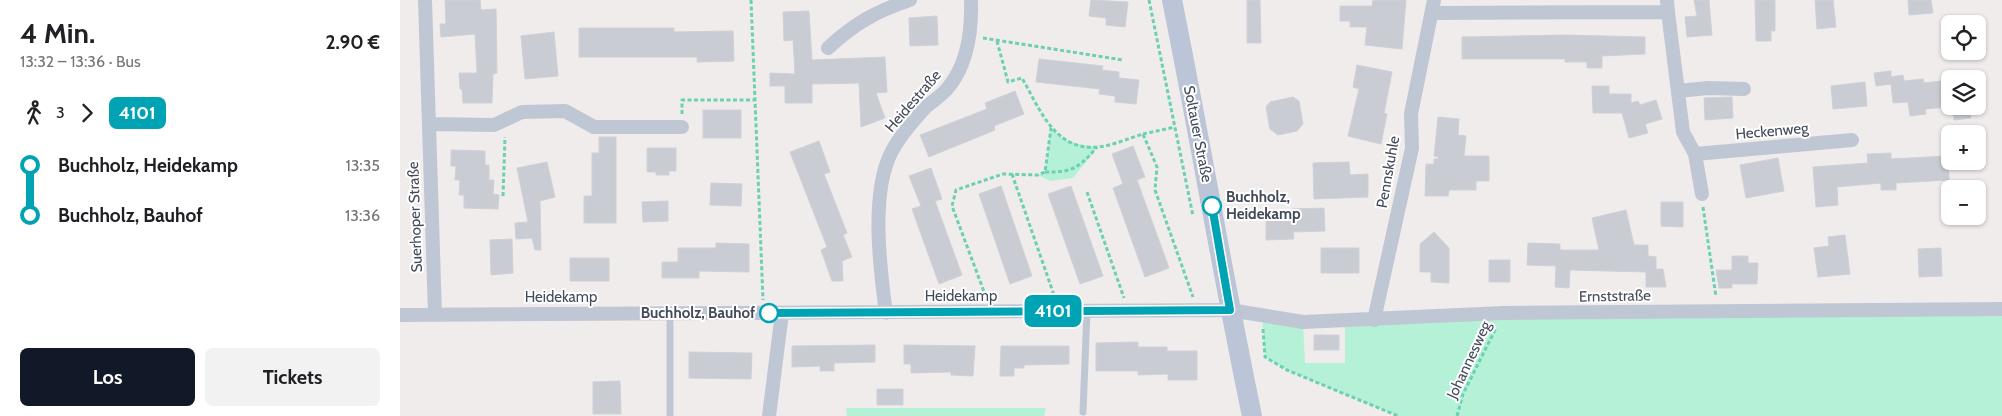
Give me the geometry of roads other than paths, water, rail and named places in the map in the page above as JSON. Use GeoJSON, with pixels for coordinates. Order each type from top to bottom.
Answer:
{"type":"FeatureCollection","features":[{"type":"Feature","properties":{"kind":"main road","name":"Soltauer Straße"},"geometry":{"type":"LineString","coordinates":[[1172,0],[1204,159],[1230,310],[1252,416]]}},
{"type":"Feature","properties":{"kind":"street","name":"Suerhoper Straße"},"geometry":{"type":"LineString","coordinates":[[425,0],[435,314]]}},
{"type":"Feature","properties":{"kind":"street"},"geometry":{"type":"LineString","coordinates":[[828,48],[850,28],[882,9],[910,0]]}},
{"type":"Feature","properties":{"kind":"street","name":"Heidestraße"},"geometry":{"type":"LineString","coordinates":[[886,313],[879,245],[880,192],[884,171],[891,152],[905,131],[925,108],[946,89],[959,71],[966,54],[970,35],[970,0]]}},
{"type":"Feature","properties":{"kind":"street"},"geometry":{"type":"LineString","coordinates":[[1433,6],[1668,6],[1683,132],[1695,154],[1702,194]]}},
{"type":"Feature","properties":{"kind":"street","name":"Pennskuhle"},"geometry":{"type":"LineString","coordinates":[[1374,320],[1412,148],[1411,114],[1433,6]]}},
{"type":"Feature","properties":{"kind":"street"},"geometry":{"type":"LineString","coordinates":[[1678,91],[1708,88],[1744,89]]}},
{"type":"Feature","properties":{"kind":"street"},"geometry":{"type":"LineString","coordinates":[[429,124],[494,125],[522,112],[565,111],[594,127],[682,127]]}},
{"type":"Feature","properties":{"kind":"street","name":"Heckenweg"},"geometry":{"type":"LineString","coordinates":[[1695,154],[1852,140]]}},
{"type":"Feature","properties":{"kind":"street","name":"Ernststraße"},"geometry":{"type":"LineString","coordinates":[[1230,310],[1303,322],[1503,314],[2002,308]]}},
{"type":"Feature","properties":{"kind":"street","name":"Heidekamp"},"geometry":{"type":"LineString","coordinates":[[400,315],[1230,310]]}},
{"type":"Feature","properties":{"kind":"street"},"geometry":{"type":"LineString","coordinates":[[769,416],[782,313]]}},
{"type":"Feature","properties":{"kind":"lane"},"geometry":{"type":"LineString","coordinates":[[1083,412],[1087,311]]}},
{"type":"Feature","properties":{"kind":"lane"},"geometry":{"type":"LineString","coordinates":[[670,313],[670,416]]}},
{"type":"Feature","properties":{"kind":"place","name":"Buchholz, Heidekamp"},"geometry":{"type":"Point","coordinates":[1212,206]}},
{"type":"Feature","properties":{"kind":"place","name":"Buchholz, Bauhof"},"geometry":{"type":"Point","coordinates":[769,313]}}]}
